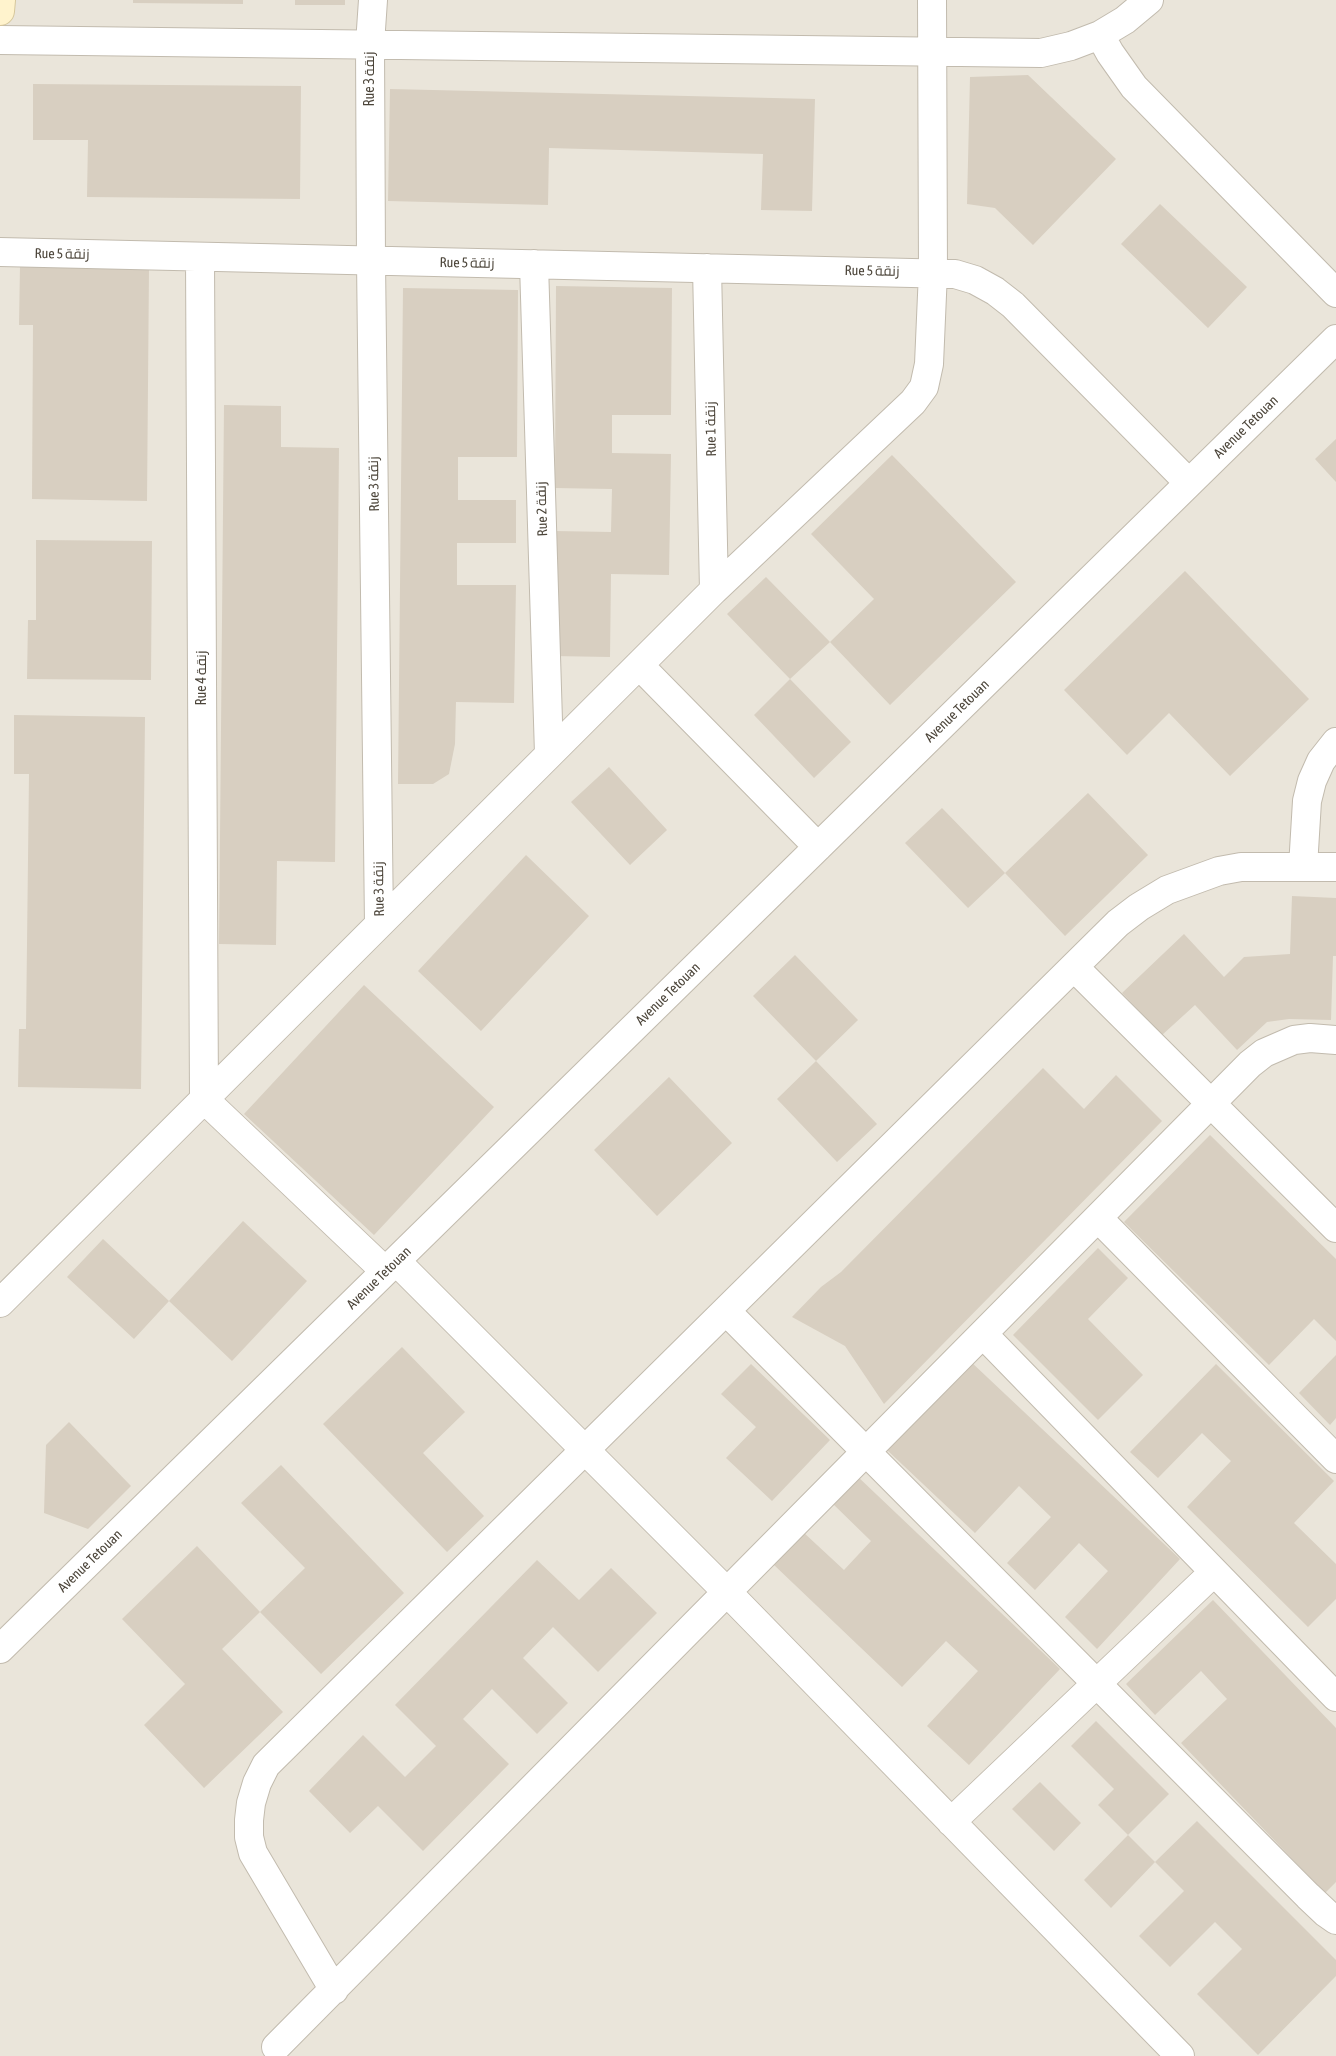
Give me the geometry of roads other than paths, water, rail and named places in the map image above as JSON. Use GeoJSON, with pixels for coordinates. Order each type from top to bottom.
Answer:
{"type":"FeatureCollection","features":[{"type":"Feature","properties":{"kind":"street"},"geometry":{"type":"LineString","coordinates":[[0,11],[1,0]]}},
{"type":"Feature","properties":{"kind":"street","name":"Rue 3 زنقة"},"geometry":{"type":"LineString","coordinates":[[373,0],[370,44],[371,262],[380,924]]}},
{"type":"Feature","properties":{"kind":"street"},"geometry":{"type":"LineString","coordinates":[[0,1303],[638,665],[714,590],[898,417],[913,402],[924,387],[929,364],[933,272],[934,52],[932,0]]}},
{"type":"Feature","properties":{"kind":"street"},"geometry":{"type":"LineString","coordinates":[[0,40],[1041,53],[1071,46],[1100,35],[1125,20],[1149,0]]}},
{"type":"Feature","properties":{"kind":"street"},"geometry":{"type":"LineString","coordinates":[[1100,35],[1121,70],[1134,87],[1336,293]]}},
{"type":"Feature","properties":{"kind":"street","name":"Rue 5 زنقة"},"geometry":{"type":"LineString","coordinates":[[0,252],[955,274],[975,280],[1001,296],[1189,483]]}},
{"type":"Feature","properties":{"kind":"street","name":"Rue 4 زنقة"},"geometry":{"type":"LineString","coordinates":[[200,257],[204,1099]]}},
{"type":"Feature","properties":{"kind":"street","name":"Rue 2 زنقة"},"geometry":{"type":"LineString","coordinates":[[534,264],[549,754]]}},
{"type":"Feature","properties":{"kind":"street","name":"Rue 1 زنقة"},"geometry":{"type":"LineString","coordinates":[[708,268],[714,590]]}},
{"type":"Feature","properties":{"kind":"street","name":"Avenue Tetouan"},"geometry":{"type":"LineString","coordinates":[[0,1649],[1336,339]]}},
{"type":"Feature","properties":{"kind":"street"},"geometry":{"type":"LineString","coordinates":[[638,665],[818,847]]}},
{"type":"Feature","properties":{"kind":"street"},"geometry":{"type":"LineString","coordinates":[[1303,867],[1307,801],[1312,781],[1321,761],[1336,742]]}},
{"type":"Feature","properties":{"kind":"street"},"geometry":{"type":"LineString","coordinates":[[334,1990],[253,1853],[249,1837],[248,1820],[256,1783],[266,1764],[1118,923],[1139,907],[1167,890],[1197,878],[1241,867],[1336,867]]}},
{"type":"Feature","properties":{"kind":"street"},"geometry":{"type":"LineString","coordinates":[[1074,967],[1336,1228]]}},
{"type":"Feature","properties":{"kind":"street"},"geometry":{"type":"LineString","coordinates":[[276,2047],[1250,1064],[1264,1052],[1294,1040],[1310,1038],[1336,1040]]}},
{"type":"Feature","properties":{"kind":"street"},"geometry":{"type":"LineString","coordinates":[[204,1099],[391,1266],[586,1449],[1180,2056]]}},
{"type":"Feature","properties":{"kind":"street"},"geometry":{"type":"LineString","coordinates":[[1098,1218],[1336,1459]]}},
{"type":"Feature","properties":{"kind":"street"},"geometry":{"type":"LineString","coordinates":[[726,1311],[1308,1896],[1336,1920]]}},
{"type":"Feature","properties":{"kind":"street"},"geometry":{"type":"LineString","coordinates":[[983,1334],[1336,1697]]}},
{"type":"Feature","properties":{"kind":"street"},"geometry":{"type":"LineString","coordinates":[[951,1822],[1214,1572]]}}]}
